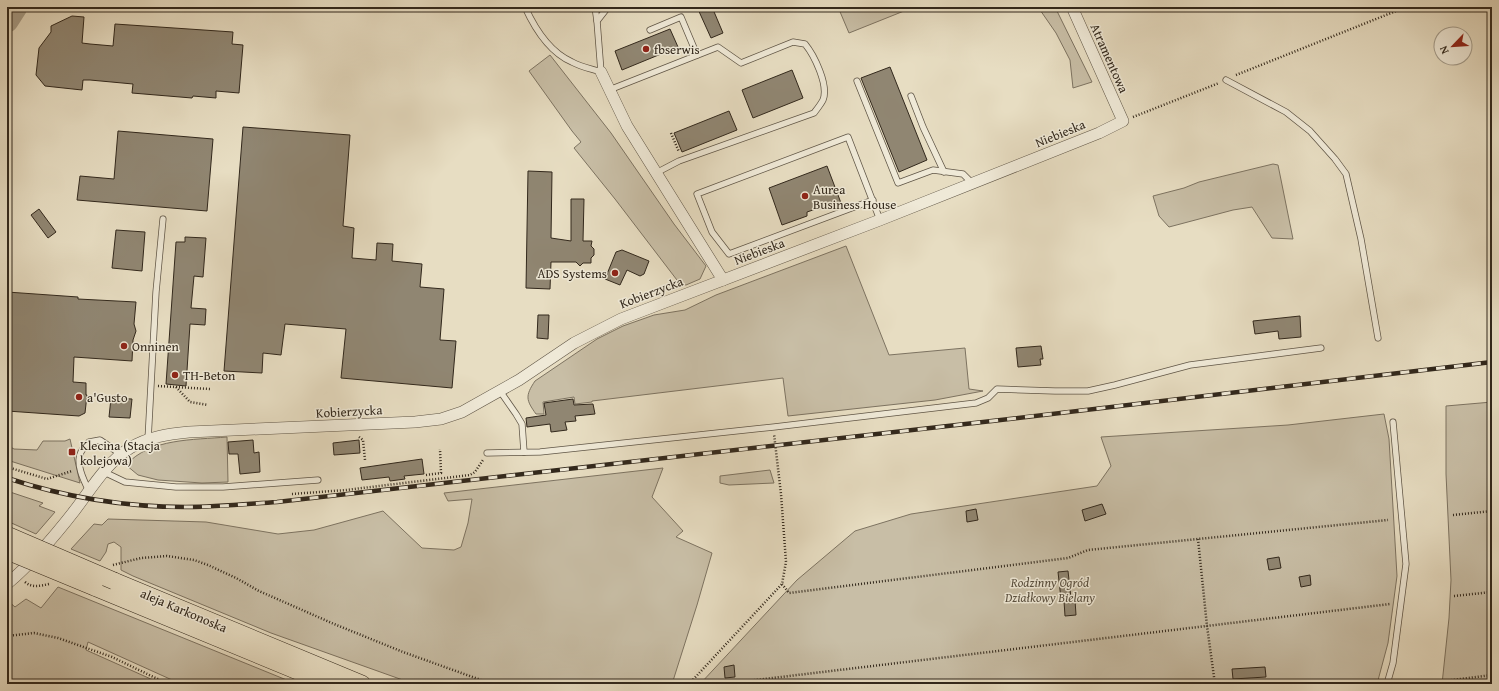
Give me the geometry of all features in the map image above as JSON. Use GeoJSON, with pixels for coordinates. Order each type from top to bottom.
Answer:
{"type":"FeatureCollection","features":[{"type":"Feature","properties":{"kind":"main road","name":"aleja Karkonoska"},"geometry":{"type":"LineString","coordinates":[[7,535],[112,574],[362,684]]}},
{"type":"Feature","properties":{"kind":"main road","name":"aleja Karkonoska"},"geometry":{"type":"LineString","coordinates":[[7,551],[329,684]]}},
{"type":"Feature","properties":{"kind":"street","name":"Atramentowa"},"geometry":{"type":"LineString","coordinates":[[1072,7],[1123,121]]}},
{"type":"Feature","properties":{"kind":"street"},"geometry":{"type":"LineString","coordinates":[[601,72],[627,126],[723,280]]}},
{"type":"Feature","properties":{"kind":"street","name":"Niebieska"},"geometry":{"type":"LineString","coordinates":[[723,280],[880,220],[1099,133],[1123,121]]}},
{"type":"Feature","properties":{"kind":"street","name":"Kobierzycka"},"geometry":{"type":"LineString","coordinates":[[7,584],[18,575],[54,537],[104,472],[129,448],[148,440],[166,435],[189,432],[430,421],[462,412],[606,326],[723,280]]}},
{"type":"Feature","properties":{"kind":"lane"},"geometry":{"type":"LineString","coordinates":[[525,7],[536,30],[554,50],[571,62],[601,72],[595,7]]}},
{"type":"Feature","properties":{"kind":"lane"},"geometry":{"type":"LineString","coordinates":[[597,21],[608,7]]}},
{"type":"Feature","properties":{"kind":"lane"},"geometry":{"type":"LineString","coordinates":[[650,30],[682,17],[697,55]]}},
{"type":"Feature","properties":{"kind":"lane"},"geometry":{"type":"LineString","coordinates":[[609,90],[718,47],[741,62],[793,42],[804,44],[811,52],[825,88],[823,100],[814,113],[682,160],[656,173]]}},
{"type":"Feature","properties":{"kind":"lane"},"geometry":{"type":"LineString","coordinates":[[1226,80],[1286,112],[1310,131],[1346,174],[1361,239],[1378,338]]}},
{"type":"Feature","properties":{"kind":"lane"},"geometry":{"type":"LineString","coordinates":[[857,81],[898,183],[932,170],[963,174],[972,183]]}},
{"type":"Feature","properties":{"kind":"lane"},"geometry":{"type":"LineString","coordinates":[[911,96],[923,127],[944,172]]}},
{"type":"Feature","properties":{"kind":"lane"},"geometry":{"type":"LineString","coordinates":[[873,200],[729,254],[712,232],[697,194],[848,137],[873,200],[880,220]]}},
{"type":"Feature","properties":{"kind":"lane"},"geometry":{"type":"LineString","coordinates":[[148,440],[156,292],[163,219]]}},
{"type":"Feature","properties":{"kind":"lane"},"geometry":{"type":"LineString","coordinates":[[487,453],[540,452],[774,427],[976,403],[988,398],[997,389],[1088,391],[1190,365],[1321,348]]}},
{"type":"Feature","properties":{"kind":"lane"},"geometry":{"type":"LineString","coordinates":[[500,390],[522,424],[524,452]]}},
{"type":"Feature","properties":{"kind":"lane"},"geometry":{"type":"LineString","coordinates":[[1387,684],[1393,663],[1406,564],[1393,422]]}},
{"type":"Feature","properties":{"kind":"lane"},"geometry":{"type":"LineString","coordinates":[[89,491],[79,458],[81,451],[89,442],[100,440],[122,455]]}},
{"type":"Feature","properties":{"kind":"lane"},"geometry":{"type":"LineString","coordinates":[[104,472],[125,482],[176,487],[224,487],[318,480]]}},
{"type":"Feature","properties":{"kind":"path"},"geometry":{"type":"LineString","coordinates":[[1123,121],[1406,7]]}},
{"type":"Feature","properties":{"kind":"path"},"geometry":{"type":"LineString","coordinates":[[671,133],[682,160]]}},
{"type":"Feature","properties":{"kind":"path"},"geometry":{"type":"LineString","coordinates":[[151,385],[210,389]]}},
{"type":"Feature","properties":{"kind":"path"},"geometry":{"type":"LineString","coordinates":[[176,387],[190,402],[208,405]]}},
{"type":"Feature","properties":{"kind":"path"},"geometry":{"type":"LineString","coordinates":[[689,684],[782,584],[786,562],[774,427]]}},
{"type":"Feature","properties":{"kind":"path"},"geometry":{"type":"LineString","coordinates":[[353,437],[362,438],[365,460]]}},
{"type":"Feature","properties":{"kind":"path"},"geometry":{"type":"LineString","coordinates":[[426,475],[441,473],[440,449]]}},
{"type":"Feature","properties":{"kind":"path"},"geometry":{"type":"LineString","coordinates":[[292,494],[346,490],[470,474],[475,472],[487,453]]}},
{"type":"Feature","properties":{"kind":"path"},"geometry":{"type":"LineString","coordinates":[[7,468],[47,479],[81,468]]}},
{"type":"Feature","properties":{"kind":"path"},"geometry":{"type":"LineString","coordinates":[[1454,515],[1492,511]]}},
{"type":"Feature","properties":{"kind":"path"},"geometry":{"type":"LineString","coordinates":[[782,584],[790,593],[1068,558],[1088,550],[1388,520]]}},
{"type":"Feature","properties":{"kind":"path"},"geometry":{"type":"LineString","coordinates":[[1198,539],[1215,684]]}},
{"type":"Feature","properties":{"kind":"path"},"geometry":{"type":"LineString","coordinates":[[112,574],[121,562],[167,556],[194,560],[208,565],[259,591],[334,624],[403,652],[492,684]]}},
{"type":"Feature","properties":{"kind":"path"},"geometry":{"type":"LineString","coordinates":[[18,575],[29,585],[38,586],[53,583]]}},
{"type":"Feature","properties":{"kind":"path"},"geometry":{"type":"LineString","coordinates":[[1454,596],[1492,592]]}},
{"type":"Feature","properties":{"kind":"path"},"geometry":{"type":"LineString","coordinates":[[739,682],[1390,604]]}},
{"type":"Feature","properties":{"kind":"path"},"geometry":{"type":"LineString","coordinates":[[7,636],[34,633],[58,638],[112,657],[168,684]]}},
{"type":"Feature","properties":{"kind":"path"},"geometry":{"type":"LineString","coordinates":[[1446,681],[1492,675]]}},
{"type":"Feature","properties":{"kind":"green space"},"geometry":{"type":"Polygon","coordinates":[[[838,7],[914,7],[849,33],[838,7]]]}},
{"type":"Feature","properties":{"kind":"green space"},"geometry":{"type":"Polygon","coordinates":[[[1038,7],[1055,7],[1092,82],[1073,88],[1070,60],[1056,33],[1038,7]]]}},
{"type":"Feature","properties":{"kind":"green space"},"geometry":{"type":"Polygon","coordinates":[[[550,55],[611,133],[674,224],[706,266],[700,279],[686,285],[680,284],[574,148],[581,142],[529,71],[550,55]]]}},
{"type":"Feature","properties":{"kind":"green space"},"geometry":{"type":"Polygon","coordinates":[[[1273,164],[1278,165],[1293,239],[1272,238],[1252,207],[1233,210],[1169,227],[1159,216],[1153,196],[1184,188],[1199,182],[1273,164]]]}},
{"type":"Feature","properties":{"kind":"green space"},"geometry":{"type":"Polygon","coordinates":[[[846,246],[889,355],[965,348],[969,389],[983,391],[935,400],[788,416],[783,378],[575,404],[574,397],[543,402],[544,414],[536,414],[530,405],[528,394],[535,381],[597,339],[623,326],[654,315],[685,310],[716,295],[846,246]]]}},
{"type":"Feature","properties":{"kind":"green space"},"geometry":{"type":"Polygon","coordinates":[[[1492,402],[1492,684],[1442,684],[1449,618],[1451,580],[1446,474],[1446,406],[1492,402]]]}},
{"type":"Feature","properties":{"kind":"green space","name":"Rodzinny Ogród Działkowy Bielany"},"geometry":{"type":"Polygon","coordinates":[[[1384,414],[1389,439],[1397,576],[1388,643],[1377,684],[700,684],[797,580],[855,531],[911,514],[1097,486],[1111,466],[1101,437],[1288,425],[1384,414]]]}},
{"type":"Feature","properties":{"kind":"green space"},"geometry":{"type":"Polygon","coordinates":[[[227,437],[228,482],[202,483],[158,480],[138,475],[126,465],[136,456],[160,445],[187,440],[227,437]]]}},
{"type":"Feature","properties":{"kind":"green space"},"geometry":{"type":"Polygon","coordinates":[[[70,439],[80,483],[7,460],[7,445],[14,449],[37,450],[43,441],[65,441],[70,439]]]}},
{"type":"Feature","properties":{"kind":"green space"},"geometry":{"type":"Polygon","coordinates":[[[663,468],[652,497],[683,531],[676,537],[712,553],[672,684],[414,684],[271,633],[133,576],[121,570],[121,547],[114,542],[108,544],[106,552],[100,561],[71,549],[94,524],[102,525],[108,519],[206,522],[278,534],[314,530],[383,511],[422,548],[454,550],[461,547],[468,523],[472,499],[448,501],[444,493],[663,468]]]}},
{"type":"Feature","properties":{"kind":"green space"},"geometry":{"type":"Polygon","coordinates":[[[770,470],[774,483],[729,485],[720,483],[720,476],[770,470]]]}},
{"type":"Feature","properties":{"kind":"green space"},"geometry":{"type":"Polygon","coordinates":[[[7,491],[43,503],[39,506],[55,512],[36,534],[7,521],[7,491]]]}},
{"type":"Feature","properties":{"kind":"green space"},"geometry":{"type":"Polygon","coordinates":[[[58,587],[298,684],[181,684],[88,642],[86,650],[162,684],[7,684],[7,600],[15,607],[26,599],[41,608],[58,587]]]}},
{"type":"Feature","properties":{"kind":"building"},"geometry":{"type":"Polygon","coordinates":[[[697,7],[712,7],[723,33],[711,38],[697,7]]]}},
{"type":"Feature","properties":{"kind":"building"},"geometry":{"type":"Polygon","coordinates":[[[72,16],[84,17],[82,43],[90,44],[113,46],[115,24],[233,32],[232,44],[243,45],[239,93],[216,91],[216,98],[193,96],[192,98],[132,93],[133,84],[90,80],[83,80],[82,90],[45,86],[36,75],[39,48],[51,32],[51,26],[72,16]]]}},
{"type":"Feature","properties":{"kind":"building","name":"fbserwis"},"geometry":{"type":"Polygon","coordinates":[[[670,29],[678,47],[622,70],[615,51],[670,29]]]}},
{"type":"Feature","properties":{"kind":"building"},"geometry":{"type":"Polygon","coordinates":[[[890,67],[927,160],[899,172],[861,78],[890,67]]]}},
{"type":"Feature","properties":{"kind":"building"},"geometry":{"type":"Polygon","coordinates":[[[792,70],[803,98],[753,118],[742,90],[792,70]]]}},
{"type":"Feature","properties":{"kind":"building"},"geometry":{"type":"Polygon","coordinates":[[[729,111],[737,130],[682,152],[674,133],[729,111]]]}},
{"type":"Feature","properties":{"kind":"building"},"geometry":{"type":"Polygon","coordinates":[[[243,127],[350,135],[343,226],[354,228],[352,258],[376,260],[377,243],[393,244],[392,261],[422,264],[420,287],[444,289],[440,340],[456,341],[452,388],[341,378],[346,329],[285,324],[281,355],[263,353],[262,373],[224,371],[243,127]]]}},
{"type":"Feature","properties":{"kind":"building"},"geometry":{"type":"Polygon","coordinates":[[[118,131],[213,139],[207,211],[77,200],[80,176],[114,179],[118,131]]]}},
{"type":"Feature","properties":{"kind":"building","name":"Aurea Business House"},"geometry":{"type":"Polygon","coordinates":[[[827,166],[841,203],[827,208],[807,212],[807,216],[782,225],[769,188],[827,166]]]}},
{"type":"Feature","properties":{"kind":"building"},"geometry":{"type":"Polygon","coordinates":[[[528,171],[552,172],[551,238],[571,241],[571,199],[584,199],[583,241],[592,241],[591,246],[594,249],[594,255],[591,258],[591,263],[583,263],[580,266],[576,262],[551,262],[550,289],[526,288],[528,171]]]}},
{"type":"Feature","properties":{"kind":"building"},"geometry":{"type":"Polygon","coordinates":[[[39,209],[56,232],[48,238],[31,215],[39,209]]]}},
{"type":"Feature","properties":{"kind":"building"},"geometry":{"type":"Polygon","coordinates":[[[116,230],[145,232],[142,271],[112,268],[116,230]]]}},
{"type":"Feature","properties":{"kind":"building"},"geometry":{"type":"Polygon","coordinates":[[[185,237],[206,238],[203,277],[194,276],[191,308],[206,309],[205,325],[190,324],[186,386],[166,384],[176,242],[185,242],[185,237]]]}},
{"type":"Feature","properties":{"kind":"building"},"geometry":{"type":"Polygon","coordinates":[[[622,250],[649,261],[644,274],[640,276],[627,270],[620,285],[605,279],[616,252],[622,250]]]}},
{"type":"Feature","properties":{"kind":"building"},"geometry":{"type":"Polygon","coordinates":[[[7,292],[78,297],[78,299],[136,302],[134,324],[136,331],[133,340],[132,361],[74,357],[73,382],[86,383],[87,395],[85,413],[79,416],[7,411],[7,292]]]}},
{"type":"Feature","properties":{"kind":"building"},"geometry":{"type":"Polygon","coordinates":[[[538,315],[549,315],[548,339],[537,338],[538,315]]]}},
{"type":"Feature","properties":{"kind":"building"},"geometry":{"type":"Polygon","coordinates":[[[1300,316],[1301,337],[1279,339],[1278,331],[1255,334],[1253,321],[1300,316]]]}},
{"type":"Feature","properties":{"kind":"building"},"geometry":{"type":"Polygon","coordinates":[[[1041,346],[1043,359],[1040,359],[1041,365],[1018,367],[1016,348],[1041,346]]]}},
{"type":"Feature","properties":{"kind":"building"},"geometry":{"type":"Polygon","coordinates":[[[111,398],[132,399],[130,418],[109,417],[111,398]]]}},
{"type":"Feature","properties":{"kind":"building"},"geometry":{"type":"Polygon","coordinates":[[[573,399],[574,405],[593,404],[595,414],[575,416],[576,421],[565,422],[567,430],[551,432],[550,424],[527,427],[526,418],[546,415],[544,403],[573,399]]]}},
{"type":"Feature","properties":{"kind":"building"},"geometry":{"type":"Polygon","coordinates":[[[253,440],[254,453],[259,452],[260,472],[240,474],[238,454],[229,454],[228,442],[253,440]]]}},
{"type":"Feature","properties":{"kind":"building"},"geometry":{"type":"Polygon","coordinates":[[[359,440],[360,453],[334,455],[333,443],[359,440]]]}},
{"type":"Feature","properties":{"kind":"building"},"geometry":{"type":"Polygon","coordinates":[[[422,459],[424,474],[404,476],[405,479],[390,481],[389,477],[362,480],[360,468],[422,459]]]}},
{"type":"Feature","properties":{"kind":"building"},"geometry":{"type":"Polygon","coordinates":[[[1102,504],[1106,514],[1085,521],[1082,510],[1102,504]]]}},
{"type":"Feature","properties":{"kind":"building"},"geometry":{"type":"Polygon","coordinates":[[[976,509],[978,520],[967,522],[966,511],[976,509]]]}},
{"type":"Feature","properties":{"kind":"building"},"geometry":{"type":"Polygon","coordinates":[[[1279,557],[1281,568],[1269,570],[1267,559],[1279,557]]]}},
{"type":"Feature","properties":{"kind":"building"},"geometry":{"type":"Polygon","coordinates":[[[1068,571],[1071,598],[1061,599],[1058,572],[1068,571]]]}},
{"type":"Feature","properties":{"kind":"building"},"geometry":{"type":"Polygon","coordinates":[[[1310,575],[1311,585],[1301,587],[1299,577],[1310,575]]]}},
{"type":"Feature","properties":{"kind":"building"},"geometry":{"type":"Polygon","coordinates":[[[1075,600],[1076,615],[1065,616],[1064,601],[1075,600]]]}},
{"type":"Feature","properties":{"kind":"building"},"geometry":{"type":"Polygon","coordinates":[[[734,665],[735,677],[725,678],[724,667],[734,665]]]}},
{"type":"Feature","properties":{"kind":"building"},"geometry":{"type":"Polygon","coordinates":[[[1265,667],[1266,677],[1233,679],[1232,669],[1265,667]]]}},
{"type":"Feature","properties":{"kind":"waterway"},"geometry":{"type":"LineString","coordinates":[[7,21],[16,7]]}},
{"type":"Feature","properties":{"kind":"railway"},"geometry":{"type":"LineString","coordinates":[[7,478],[73,496],[118,503],[163,507],[198,507],[277,502],[992,421],[1492,362]]}},
{"type":"Feature","properties":{"kind":"place","name":"fbserwis"},"geometry":{"type":"Point","coordinates":[646,49]}},
{"type":"Feature","properties":{"kind":"place","name":"Aurea Business House"},"geometry":{"type":"Point","coordinates":[805,196]}},
{"type":"Feature","properties":{"kind":"place","name":"ADS Systems"},"geometry":{"type":"Point","coordinates":[615,273]}},
{"type":"Feature","properties":{"kind":"place","name":"Onninen"},"geometry":{"type":"Point","coordinates":[124,346]}},
{"type":"Feature","properties":{"kind":"place","name":"TH-Beton"},"geometry":{"type":"Point","coordinates":[175,375]}},
{"type":"Feature","properties":{"kind":"place","name":"a'Gusto"},"geometry":{"type":"Point","coordinates":[79,397]}},
{"type":"Feature","properties":{"kind":"place","name":"Klecina (Stacja kolejowa)"},"geometry":{"type":"Point","coordinates":[72,452]}}]}
